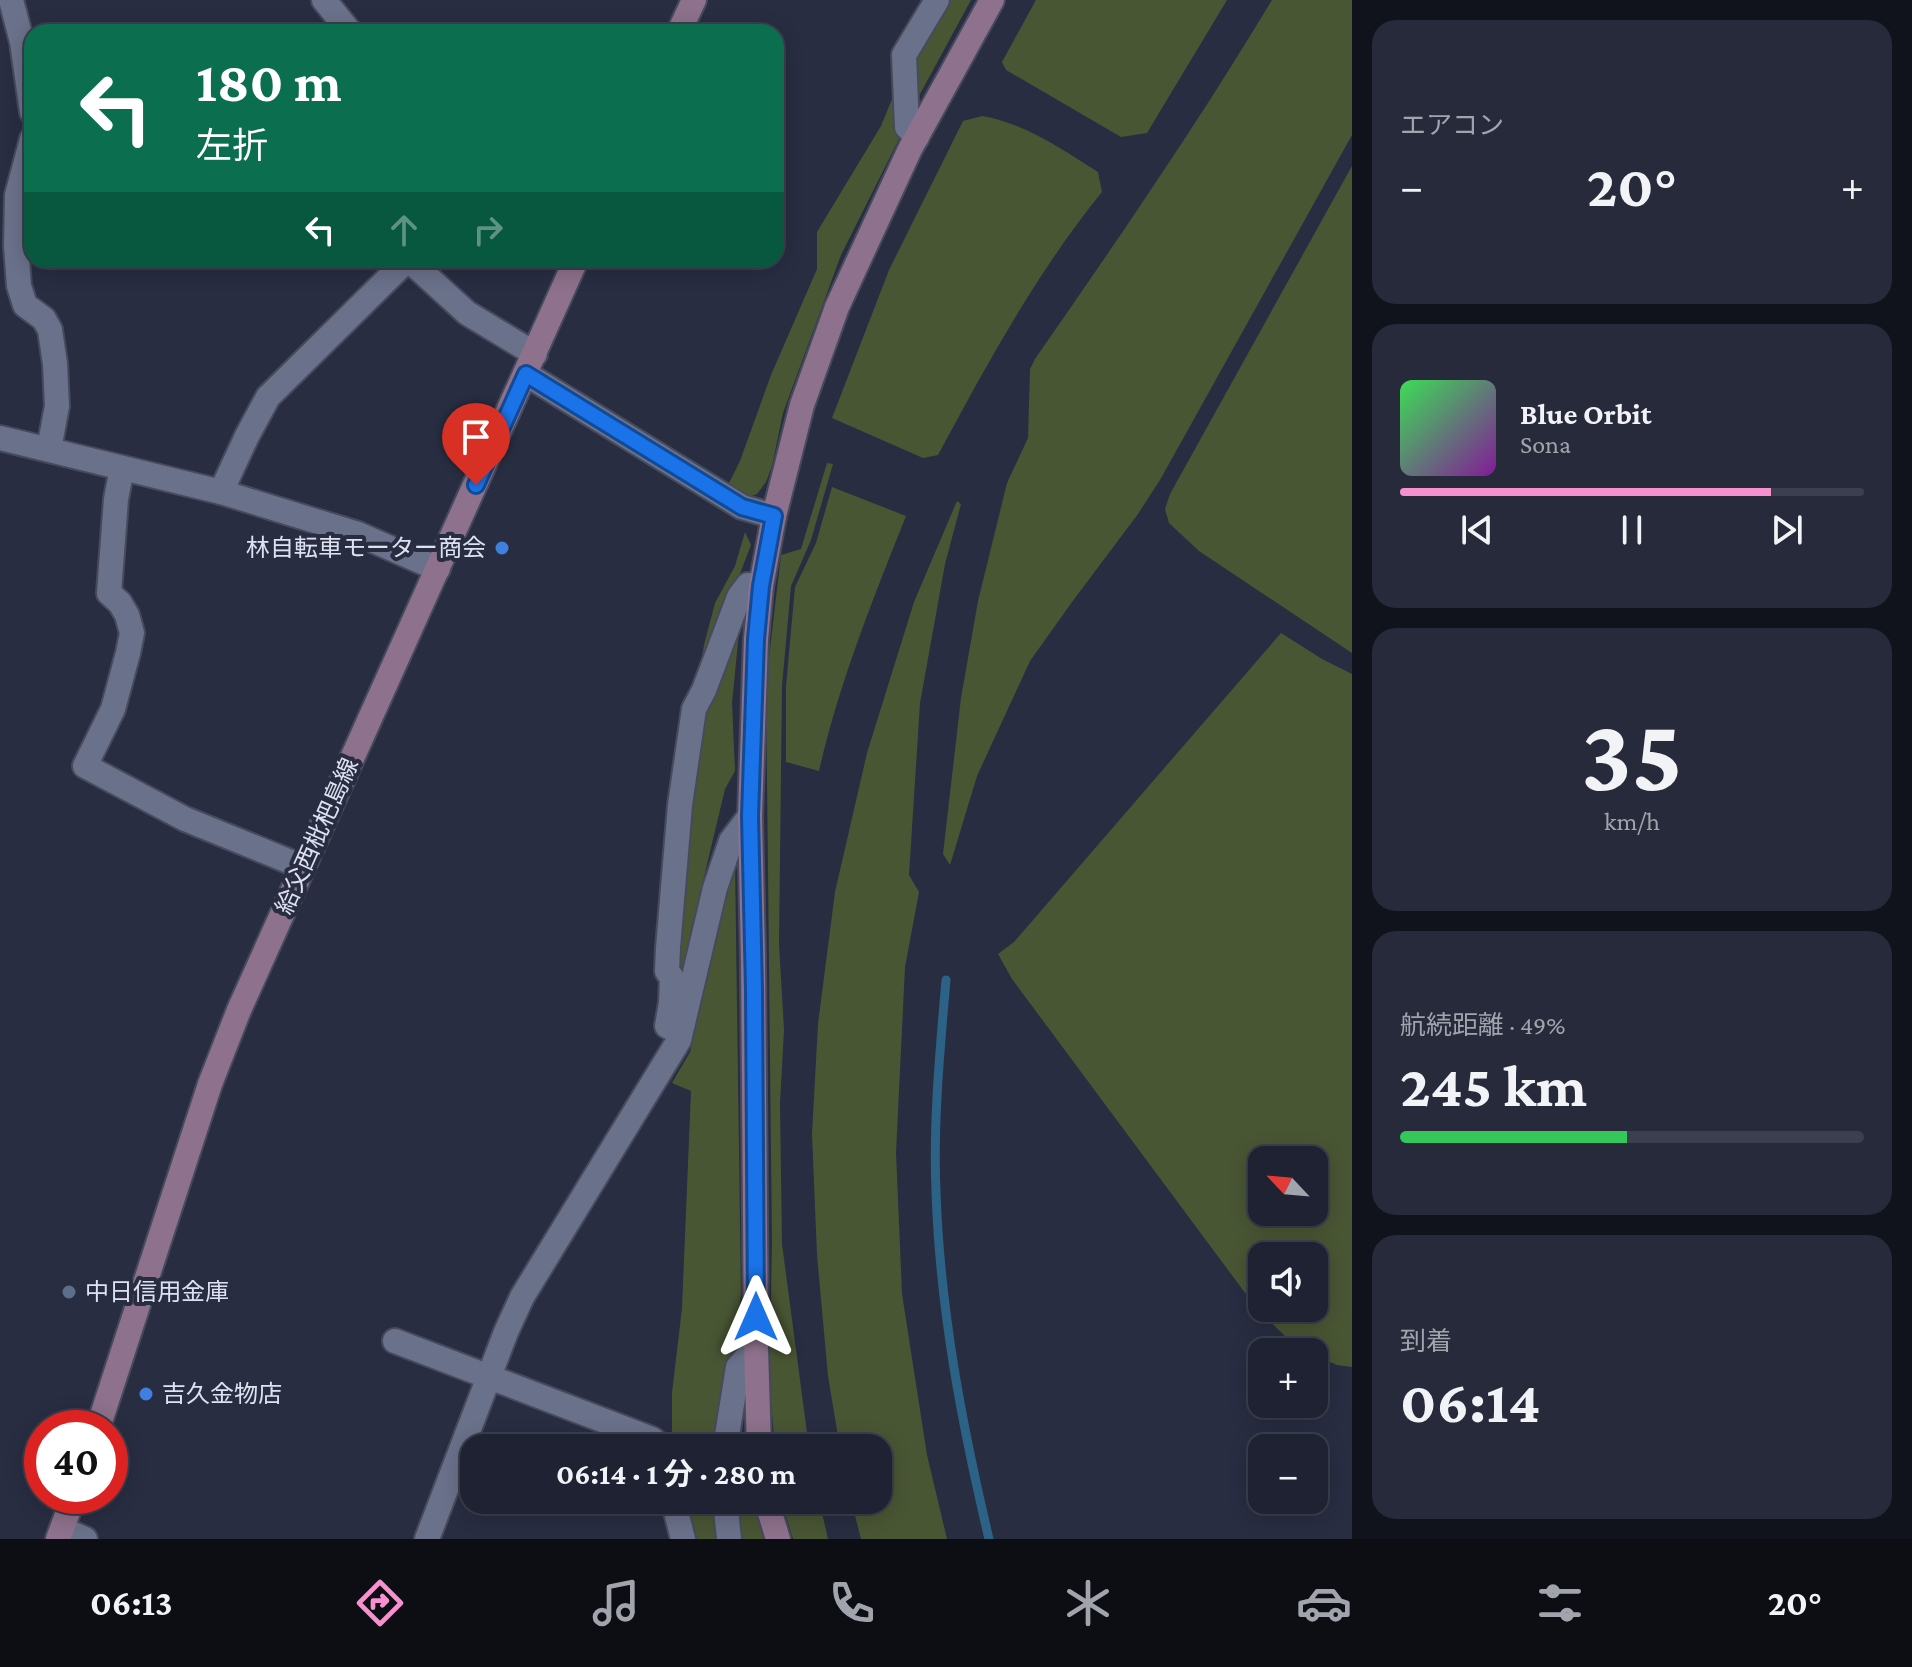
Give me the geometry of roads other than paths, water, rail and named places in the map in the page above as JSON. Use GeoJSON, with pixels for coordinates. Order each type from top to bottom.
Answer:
{"type":"FeatureCollection","features":[{"type":"Feature","properties":{"kind":"street"},"geometry":{"type":"LineString","coordinates":[[11,0],[24,56]]}},
{"type":"Feature","properties":{"kind":"street"},"geometry":{"type":"LineString","coordinates":[[324,0],[344,24]]}},
{"type":"Feature","properties":{"kind":"street"},"geometry":{"type":"LineString","coordinates":[[683,24],[694,0]]}},
{"type":"Feature","properties":{"kind":"street"},"geometry":{"type":"LineString","coordinates":[[917,137],[907,127],[904,55],[937,0]]}},
{"type":"Feature","properties":{"kind":"street"},"geometry":{"type":"LineString","coordinates":[[759,1434],[750,816],[756,639],[761,586],[774,516],[802,405],[837,307],[917,137],[992,0]]}},
{"type":"Feature","properties":{"kind":"street"},"geometry":{"type":"LineString","coordinates":[[24,158],[9,194],[19,286],[25,305],[44,319],[50,330],[57,406],[49,449]]}},
{"type":"Feature","properties":{"kind":"street"},"geometry":{"type":"LineString","coordinates":[[221,492],[268,397],[400,268]]}},
{"type":"Feature","properties":{"kind":"street"},"geometry":{"type":"LineString","coordinates":[[417,268],[531,364],[742,507],[774,516]]}},
{"type":"Feature","properties":{"kind":"street","name":"給父西枇杷島線"},"geometry":{"type":"LineString","coordinates":[[104,1410],[210,1084],[251,982],[573,268]]}},
{"type":"Feature","properties":{"kind":"street"},"geometry":{"type":"LineString","coordinates":[[0,438],[221,492],[358,534],[438,569]]}},
{"type":"Feature","properties":{"kind":"street"},"geometry":{"type":"LineString","coordinates":[[122,468],[116,499],[109,593],[127,615],[132,633],[113,709],[85,766],[185,819],[303,867]]}},
{"type":"Feature","properties":{"kind":"street"},"geometry":{"type":"LineString","coordinates":[[681,1032],[667,1026],[672,978],[667,971],[667,959],[680,805],[694,709],[739,597],[748,585],[761,586]]}},
{"type":"Feature","properties":{"kind":"street"},"geometry":{"type":"LineString","coordinates":[[427,1539],[522,1297],[679,1040],[715,888],[731,841],[750,816]]}},
{"type":"Feature","properties":{"kind":"street"},"geometry":{"type":"LineString","coordinates":[[395,1341],[639,1434]]}},
{"type":"Feature","properties":{"kind":"street"},"geometry":{"type":"LineString","coordinates":[[727,1434],[738,1367],[756,1347]]}},
{"type":"Feature","properties":{"kind":"street"},"geometry":{"type":"LineString","coordinates":[[68,1536],[71,1514]]}},
{"type":"Feature","properties":{"kind":"street"},"geometry":{"type":"LineString","coordinates":[[677,1514],[683,1539]]}},
{"type":"Feature","properties":{"kind":"street"},"geometry":{"type":"LineString","coordinates":[[726,1514],[729,1539]]}},
{"type":"Feature","properties":{"kind":"street"},"geometry":{"type":"LineString","coordinates":[[770,1514],[778,1539]]}},
{"type":"Feature","properties":{"kind":"waterway"},"geometry":{"type":"LineString","coordinates":[[946,980],[935,1139],[938,1236],[954,1367],[989,1539]]}},
{"type":"Feature","properties":{"kind":"place","name":"林自転車モーター商会"},"geometry":{"type":"Point","coordinates":[502,548]}},
{"type":"Feature","properties":{"kind":"place","name":"中日信用金庫"},"geometry":{"type":"Point","coordinates":[69,1292]}},
{"type":"Feature","properties":{"kind":"place","name":"吉久金物店"},"geometry":{"type":"Point","coordinates":[146,1394]}}]}
